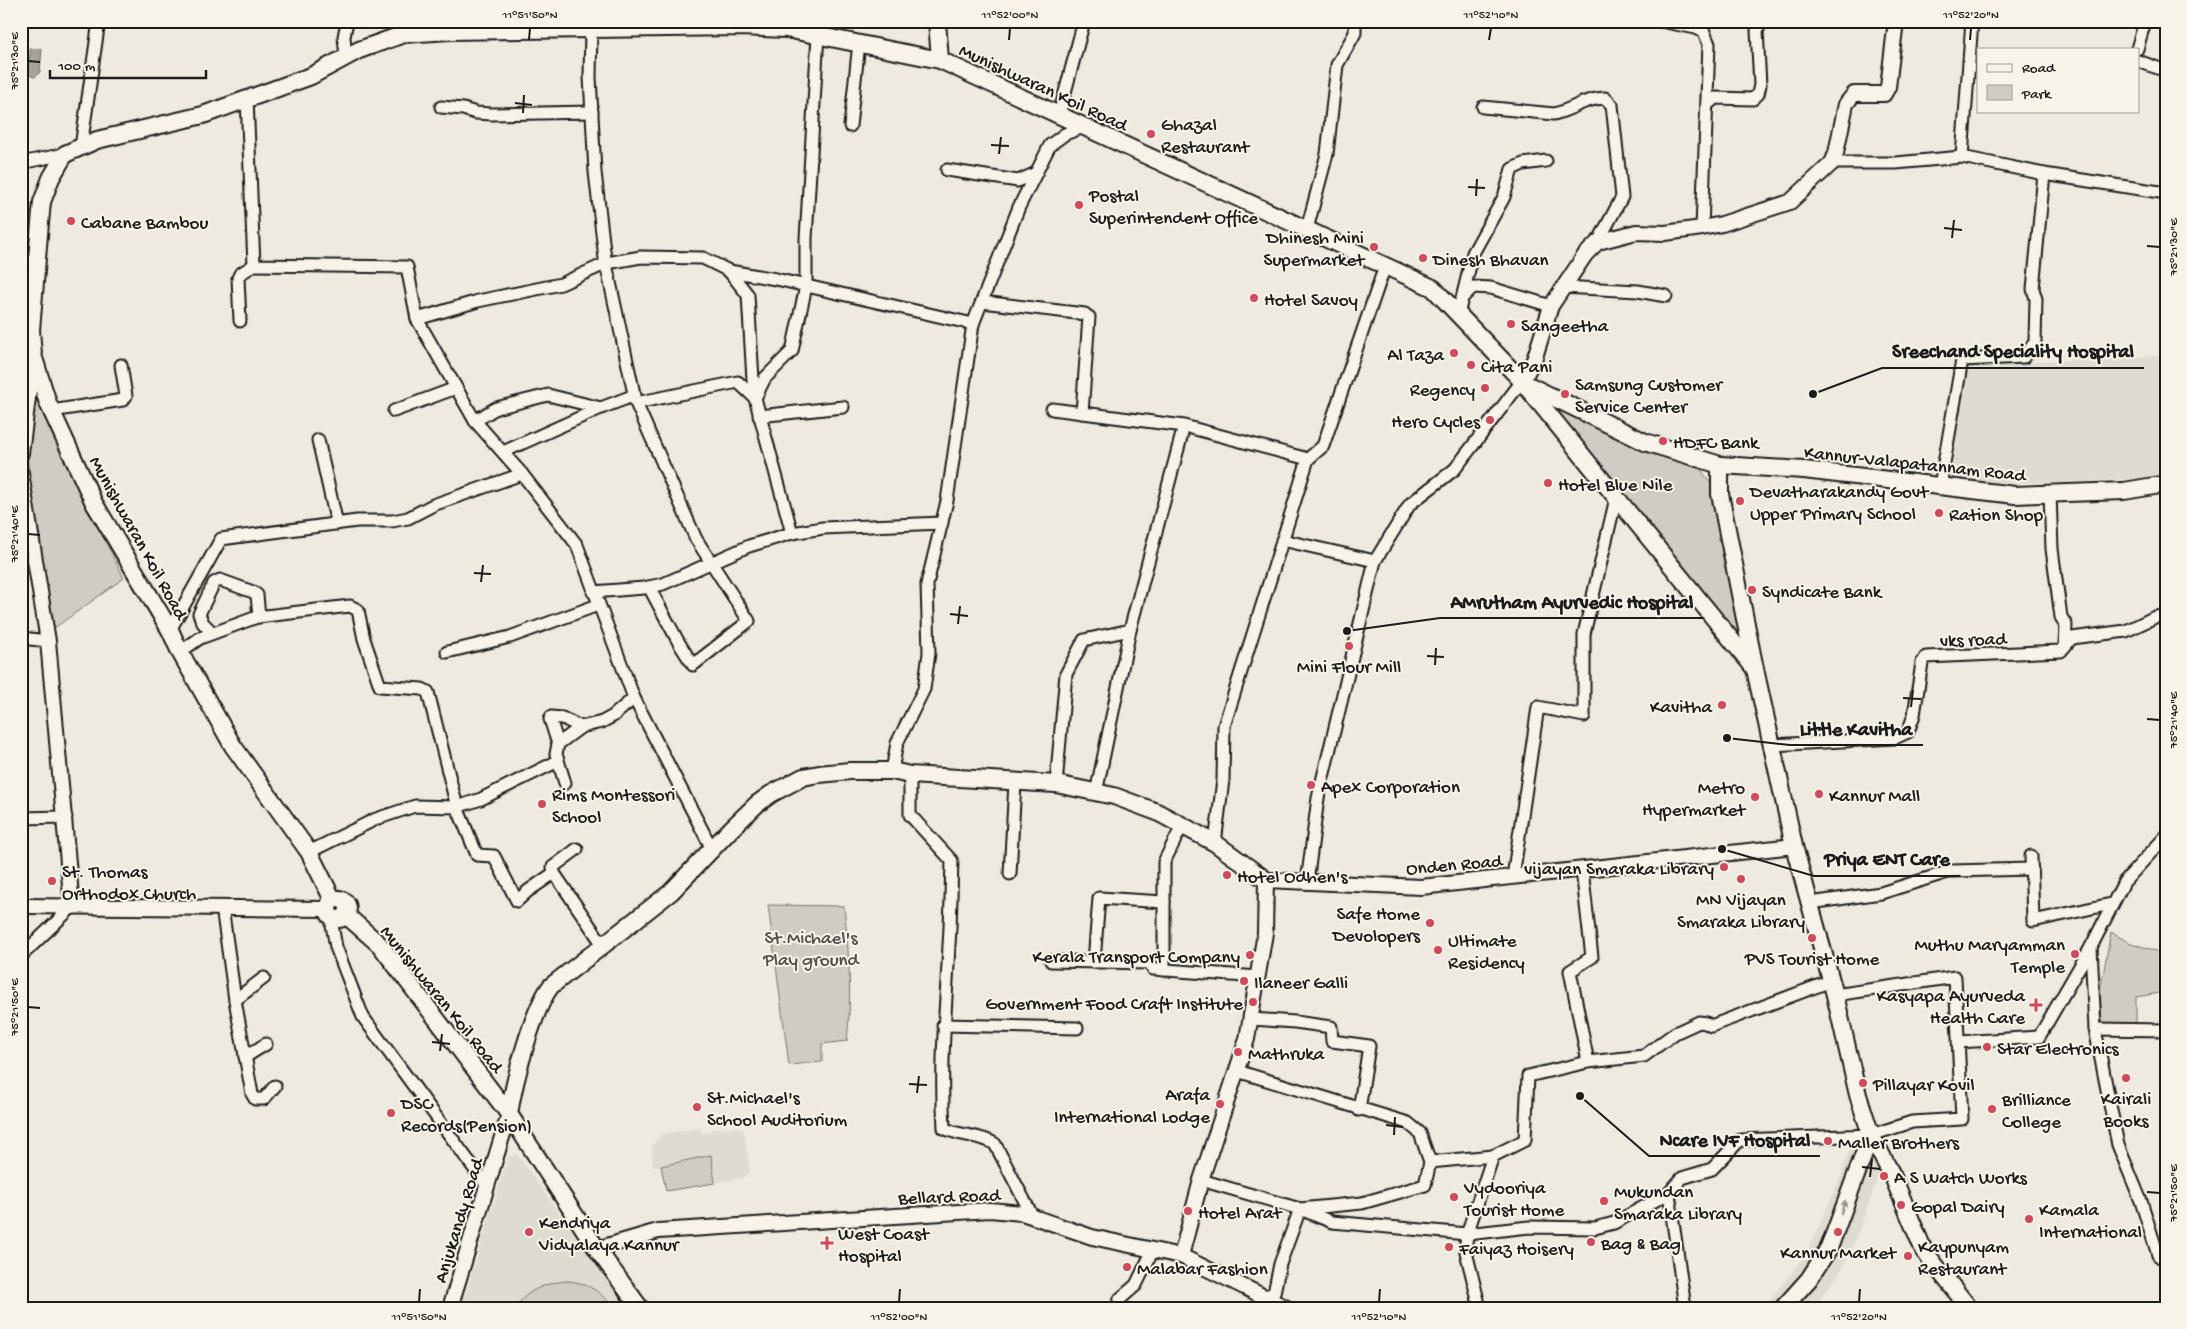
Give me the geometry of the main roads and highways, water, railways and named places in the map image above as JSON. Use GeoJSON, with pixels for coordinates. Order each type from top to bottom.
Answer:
{"type":"FeatureCollection","features":[{"type":"Feature","properties":{"kind":"main road"},"geometry":{"type":"LineString","coordinates":[[937,21],[940,60]]}},
{"type":"Feature","properties":{"kind":"main road","name":"Munishwaran Koil Road"},"geometry":{"type":"LineString","coordinates":[[640,1308],[597,1249],[509,1114],[380,945],[335,911],[309,852],[233,746],[180,652],[170,630],[94,503],[51,411],[33,355],[31,330],[42,202],[51,178],[65,154],[97,140],[203,115],[310,76],[360,50],[404,34],[506,26],[591,29],[655,25],[739,26],[786,29],[940,60],[1433,288],[1522,381],[1755,669]]}},
{"type":"Feature","properties":{"kind":"main road","name":"Kannur-Valapatannam Road"},"geometry":{"type":"LineString","coordinates":[[1522,381],[1645,442],[1720,465],[1804,470],[2015,495],[2124,492],[2166,484]]}},
{"type":"Feature","properties":{"kind":"main road"},"geometry":{"type":"LineString","coordinates":[[1720,465],[1720,494],[1755,669],[1794,846],[1833,988],[1858,1095],[1871,1135],[1893,1178],[1924,1250],[1968,1308]]}},
{"type":"Feature","properties":{"kind":"main road"},"geometry":{"type":"LineString","coordinates":[[509,1114],[532,1026],[545,994],[558,980],[671,892],[757,804],[803,777],[833,772],[892,771],[910,775],[1015,783],[1056,784],[1114,796],[1157,812],[1215,843],[1266,880]]}},
{"type":"Feature","properties":{"kind":"main road"},"geometry":{"type":"LineString","coordinates":[[1783,1308],[1808,1279],[1829,1248],[1871,1135]]}},
{"type":"Feature","properties":{"kind":"place","name":"Ghazal Restaurant"},"geometry":{"type":"Point","coordinates":[1151,134]}},
{"type":"Feature","properties":{"kind":"place","name":"Postal Superintendent Office"},"geometry":{"type":"Point","coordinates":[1079,205]}},
{"type":"Feature","properties":{"kind":"place","name":"Cabane Bambou"},"geometry":{"type":"Point","coordinates":[71,221]}},
{"type":"Feature","properties":{"kind":"place","name":"Dhinesh Mini Supermarket"},"geometry":{"type":"Point","coordinates":[1374,247]}},
{"type":"Feature","properties":{"kind":"place","name":"Dinesh Bhavan"},"geometry":{"type":"Point","coordinates":[1423,258]}},
{"type":"Feature","properties":{"kind":"place","name":"Hotel Savoy"},"geometry":{"type":"Point","coordinates":[1254,298]}},
{"type":"Feature","properties":{"kind":"place","name":"Sangeetha"},"geometry":{"type":"Point","coordinates":[1511,324]}},
{"type":"Feature","properties":{"kind":"place","name":"Al Taza"},"geometry":{"type":"Point","coordinates":[1454,353]}},
{"type":"Feature","properties":{"kind":"place","name":"Cita Pani"},"geometry":{"type":"Point","coordinates":[1471,365]}},
{"type":"Feature","properties":{"kind":"place","name":"Regency"},"geometry":{"type":"Point","coordinates":[1485,388]}},
{"type":"Feature","properties":{"kind":"place","name":"Samsung Customer Service Center"},"geometry":{"type":"Point","coordinates":[1565,394]}},
{"type":"Feature","properties":{"kind":"place","name":"Sreechand Speciality Hospital"},"geometry":{"type":"Point","coordinates":[1813,394]}},
{"type":"Feature","properties":{"kind":"place","name":"Hero Cycles"},"geometry":{"type":"Point","coordinates":[1490,420]}},
{"type":"Feature","properties":{"kind":"place","name":"HDFC Bank"},"geometry":{"type":"Point","coordinates":[1663,441]}},
{"type":"Feature","properties":{"kind":"place","name":"Hotel Blue Nile"},"geometry":{"type":"Point","coordinates":[1548,483]}},
{"type":"Feature","properties":{"kind":"place","name":"Devatharakandy Govt Upper Primary School"},"geometry":{"type":"Point","coordinates":[1740,501]}},
{"type":"Feature","properties":{"kind":"place","name":"Ration Shop"},"geometry":{"type":"Point","coordinates":[1939,513]}},
{"type":"Feature","properties":{"kind":"place","name":"Syndicate Bank"},"geometry":{"type":"Point","coordinates":[1752,590]}},
{"type":"Feature","properties":{"kind":"place","name":"AMrutham Ayurvedic Hospital"},"geometry":{"type":"Point","coordinates":[1347,631]}},
{"type":"Feature","properties":{"kind":"place","name":"Mini Flour Mill"},"geometry":{"type":"Point","coordinates":[1349,646]}},
{"type":"Feature","properties":{"kind":"place","name":"Kavitha"},"geometry":{"type":"Point","coordinates":[1722,705]}},
{"type":"Feature","properties":{"kind":"place","name":"Little Kavitha"},"geometry":{"type":"Point","coordinates":[1727,738]}},
{"type":"Feature","properties":{"kind":"place","name":"Apex Corporation"},"geometry":{"type":"Point","coordinates":[1311,785]}},
{"type":"Feature","properties":{"kind":"place","name":"Kannur Mall"},"geometry":{"type":"Point","coordinates":[1819,794]}},
{"type":"Feature","properties":{"kind":"place","name":"Metro Hypermarket"},"geometry":{"type":"Point","coordinates":[1755,797]}},
{"type":"Feature","properties":{"kind":"place","name":"Rims Montessori School"},"geometry":{"type":"Point","coordinates":[542,804]}},
{"type":"Feature","properties":{"kind":"place","name":"Priya ENT Care"},"geometry":{"type":"Point","coordinates":[1722,849]}},
{"type":"Feature","properties":{"kind":"place","name":"vijayan Smaraka Library"},"geometry":{"type":"Point","coordinates":[1724,867]}},
{"type":"Feature","properties":{"kind":"place","name":"Hotel Odhen's"},"geometry":{"type":"Point","coordinates":[1227,875]}},
{"type":"Feature","properties":{"kind":"place","name":"MN Vijayan Smaraka Library"},"geometry":{"type":"Point","coordinates":[1741,879]}},
{"type":"Feature","properties":{"kind":"place","name":"St. Thomas Orthodox Church"},"geometry":{"type":"Point","coordinates":[52,881]}},
{"type":"Feature","properties":{"kind":"place","name":"Safe Home Devolopers"},"geometry":{"type":"Point","coordinates":[1430,923]}},
{"type":"Feature","properties":{"kind":"place","name":"PVS Tourist Home"},"geometry":{"type":"Point","coordinates":[1812,938]}},
{"type":"Feature","properties":{"kind":"place","name":"Ultimate Residency"},"geometry":{"type":"Point","coordinates":[1438,950]}},
{"type":"Feature","properties":{"kind":"place","name":"Muthu Maryamman Temple"},"geometry":{"type":"Point","coordinates":[2075,954]}},
{"type":"Feature","properties":{"kind":"place","name":"Kerala Transport Company"},"geometry":{"type":"Point","coordinates":[1250,955]}},
{"type":"Feature","properties":{"kind":"place","name":"Ilaneer Galli"},"geometry":{"type":"Point","coordinates":[1244,981]}},
{"type":"Feature","properties":{"kind":"place","name":"Government Food Craft Institute"},"geometry":{"type":"Point","coordinates":[1253,1002]}},
{"type":"Feature","properties":{"kind":"place","name":"Kasyapa Ayurveda Health Care"},"geometry":{"type":"Point","coordinates":[2036,1005]}},
{"type":"Feature","properties":{"kind":"place","name":"Star Electronics"},"geometry":{"type":"Point","coordinates":[1987,1047]}},
{"type":"Feature","properties":{"kind":"place","name":"Mathruka"},"geometry":{"type":"Point","coordinates":[1238,1052]}},
{"type":"Feature","properties":{"kind":"place","name":"Kairali Books"},"geometry":{"type":"Point","coordinates":[2126,1078]}},
{"type":"Feature","properties":{"kind":"place","name":"Pillayar Kovil"},"geometry":{"type":"Point","coordinates":[1863,1083]}},
{"type":"Feature","properties":{"kind":"place","name":"Ncare IVF Hospital"},"geometry":{"type":"Point","coordinates":[1580,1096]}},
{"type":"Feature","properties":{"kind":"place","name":"Arafa International Lodge"},"geometry":{"type":"Point","coordinates":[1220,1104]}},
{"type":"Feature","properties":{"kind":"place","name":"St.Michael's School Auditorium"},"geometry":{"type":"Point","coordinates":[697,1107]}},
{"type":"Feature","properties":{"kind":"place","name":"Brilliance College"},"geometry":{"type":"Point","coordinates":[1992,1109]}},
{"type":"Feature","properties":{"kind":"place","name":"DSC Records(Pension)"},"geometry":{"type":"Point","coordinates":[391,1113]}},
{"type":"Feature","properties":{"kind":"place","name":"Maller Brothers"},"geometry":{"type":"Point","coordinates":[1828,1141]}},
{"type":"Feature","properties":{"kind":"place","name":"A S Watch Works"},"geometry":{"type":"Point","coordinates":[1884,1176]}},
{"type":"Feature","properties":{"kind":"place","name":"Vydooriya Tourist Home"},"geometry":{"type":"Point","coordinates":[1454,1197]}},
{"type":"Feature","properties":{"kind":"place","name":"Mukundan Smaraka Library"},"geometry":{"type":"Point","coordinates":[1604,1201]}},
{"type":"Feature","properties":{"kind":"place","name":"Gopal Dairy"},"geometry":{"type":"Point","coordinates":[1901,1205]}},
{"type":"Feature","properties":{"kind":"place","name":"Hotel Arat"},"geometry":{"type":"Point","coordinates":[1188,1211]}},
{"type":"Feature","properties":{"kind":"place","name":"Kamala International"},"geometry":{"type":"Point","coordinates":[2029,1219]}},
{"type":"Feature","properties":{"kind":"place","name":"Kendriya Vidyalaya Kannur"},"geometry":{"type":"Point","coordinates":[529,1232]}},
{"type":"Feature","properties":{"kind":"place","name":"Kannur Market"},"geometry":{"type":"Point","coordinates":[1838,1232]}},
{"type":"Feature","properties":{"kind":"place","name":"Bag & Bag"},"geometry":{"type":"Point","coordinates":[1591,1242]}},
{"type":"Feature","properties":{"kind":"place","name":"West Coast Hospital"},"geometry":{"type":"Point","coordinates":[827,1243]}},
{"type":"Feature","properties":{"kind":"place","name":"Faiyaz Hoisery"},"geometry":{"type":"Point","coordinates":[1449,1247]}},
{"type":"Feature","properties":{"kind":"place","name":"Kaypunyam Restaurant"},"geometry":{"type":"Point","coordinates":[1908,1256]}},
{"type":"Feature","properties":{"kind":"place","name":"Malabar Fashion"},"geometry":{"type":"Point","coordinates":[1127,1267]}},
{"type":"Feature","properties":{"kind":"park label","name":"St.Michael's Play ground"},"geometry":{"type":"Point","coordinates":[811,947]}}]}
